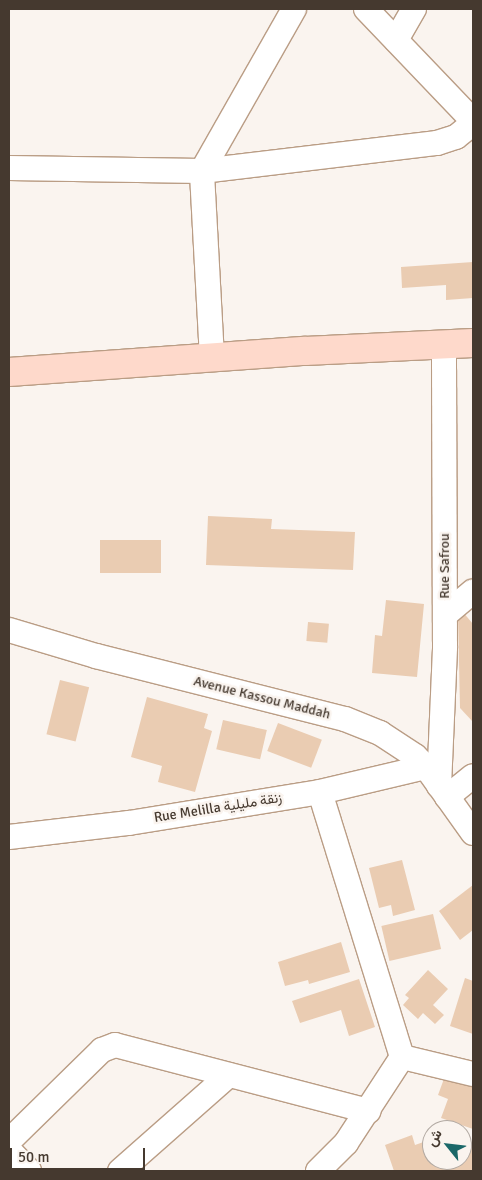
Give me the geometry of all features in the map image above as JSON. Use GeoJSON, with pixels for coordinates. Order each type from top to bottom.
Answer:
{"type":"FeatureCollection","features":[{"type":"Feature","properties":{"kind":"main road"},"geometry":{"type":"LineString","coordinates":[[9,372],[473,343]]}},
{"type":"Feature","properties":{"kind":"street"},"geometry":{"type":"LineString","coordinates":[[212,358],[202,170],[294,9]]}},
{"type":"Feature","properties":{"kind":"street"},"geometry":{"type":"LineString","coordinates":[[9,168],[202,170],[437,143],[456,137],[473,122],[366,9]]}},
{"type":"Feature","properties":{"kind":"street"},"geometry":{"type":"LineString","coordinates":[[396,40],[414,9]]}},
{"type":"Feature","properties":{"kind":"street","name":"Rue Safrou"},"geometry":{"type":"LineString","coordinates":[[438,784],[446,614],[444,345]]}},
{"type":"Feature","properties":{"kind":"street"},"geometry":{"type":"LineString","coordinates":[[446,614],[473,592]]}},
{"type":"Feature","properties":{"kind":"street","name":"Avenue Kassou Maddah"},"geometry":{"type":"LineString","coordinates":[[9,630],[96,656],[345,719],[389,737],[438,784],[473,833]]}},
{"type":"Feature","properties":{"kind":"street"},"geometry":{"type":"LineString","coordinates":[[438,784],[473,776]]}},
{"type":"Feature","properties":{"kind":"street","name":"Rue Melilla زنقة مليلية"},"geometry":{"type":"LineString","coordinates":[[10,838],[320,792],[438,784]]}},
{"type":"Feature","properties":{"kind":"street"},"geometry":{"type":"LineString","coordinates":[[318,1171],[346,1143],[369,1111],[402,1057],[320,792]]}},
{"type":"Feature","properties":{"kind":"street"},"geometry":{"type":"LineString","coordinates":[[9,1141],[109,1046],[126,1047],[369,1111]]}},
{"type":"Feature","properties":{"kind":"street"},"geometry":{"type":"LineString","coordinates":[[402,1057],[473,1074]]}},
{"type":"Feature","properties":{"kind":"street"},"geometry":{"type":"LineString","coordinates":[[120,1171],[228,1075]]}},
{"type":"Feature","properties":{"kind":"street"},"geometry":{"type":"LineString","coordinates":[[9,1150],[29,1171]]}},
{"type":"Feature","properties":{"kind":"building"},"geometry":{"type":"Polygon","coordinates":[[[473,262],[473,298],[446,300],[446,285],[402,288],[401,267],[473,262]]]}},
{"type":"Feature","properties":{"kind":"building"},"geometry":{"type":"Polygon","coordinates":[[[208,516],[272,519],[271,529],[355,532],[353,570],[206,565],[208,516]]]}},
{"type":"Feature","properties":{"kind":"building"},"geometry":{"type":"Polygon","coordinates":[[[100,540],[161,540],[161,573],[100,573],[100,540]]]}},
{"type":"Feature","properties":{"kind":"building"},"geometry":{"type":"Polygon","coordinates":[[[386,600],[424,604],[417,677],[372,673],[375,635],[382,636],[386,600]]]}},
{"type":"Feature","properties":{"kind":"building"},"geometry":{"type":"Polygon","coordinates":[[[462,611],[473,624],[473,722],[460,708],[458,615],[462,611]]]}},
{"type":"Feature","properties":{"kind":"building"},"geometry":{"type":"Polygon","coordinates":[[[308,622],[329,624],[327,643],[306,641],[308,622]]]}},
{"type":"Feature","properties":{"kind":"building"},"geometry":{"type":"Polygon","coordinates":[[[60,680],[89,687],[76,742],[46,734],[60,680]]]}},
{"type":"Feature","properties":{"kind":"building"},"geometry":{"type":"Polygon","coordinates":[[[147,697],[208,714],[204,728],[212,731],[195,792],[158,782],[162,766],[131,757],[147,697]]]}},
{"type":"Feature","properties":{"kind":"building"},"geometry":{"type":"Polygon","coordinates":[[[223,720],[267,730],[260,759],[216,749],[223,720]]]}},
{"type":"Feature","properties":{"kind":"building"},"geometry":{"type":"Polygon","coordinates":[[[278,723],[322,740],[311,768],[267,751],[278,723]]]}},
{"type":"Feature","properties":{"kind":"building"},"geometry":{"type":"Polygon","coordinates":[[[402,860],[415,910],[393,916],[391,905],[379,908],[369,868],[402,860]]]}},
{"type":"Feature","properties":{"kind":"building"},"geometry":{"type":"Polygon","coordinates":[[[473,885],[473,930],[460,940],[439,911],[473,885]]]}},
{"type":"Feature","properties":{"kind":"building"},"geometry":{"type":"Polygon","coordinates":[[[433,914],[441,949],[389,961],[381,926],[433,914]]]}},
{"type":"Feature","properties":{"kind":"building"},"geometry":{"type":"Polygon","coordinates":[[[341,942],[350,972],[309,984],[308,980],[285,986],[278,962],[341,942]]]}},
{"type":"Feature","properties":{"kind":"building"},"geometry":{"type":"Polygon","coordinates":[[[428,970],[448,989],[433,1005],[444,1015],[435,1024],[423,1013],[418,1019],[403,1005],[409,998],[405,995],[428,970]]]}},
{"type":"Feature","properties":{"kind":"building"},"geometry":{"type":"Polygon","coordinates":[[[465,978],[473,981],[473,1034],[450,1026],[465,978]]]}},
{"type":"Feature","properties":{"kind":"building"},"geometry":{"type":"Polygon","coordinates":[[[359,979],[375,1027],[349,1036],[341,1010],[300,1023],[292,1001],[359,979]]]}},
{"type":"Feature","properties":{"kind":"building"},"geometry":{"type":"Polygon","coordinates":[[[445,1076],[473,1086],[473,1129],[472,1120],[447,1120],[441,1118],[448,1099],[438,1095],[445,1076]]]}},
{"type":"Feature","properties":{"kind":"building"},"geometry":{"type":"Polygon","coordinates":[[[412,1135],[415,1145],[422,1143],[422,1170],[472,1170],[473,1142],[473,1171],[394,1171],[385,1145],[412,1135]]]}}]}
